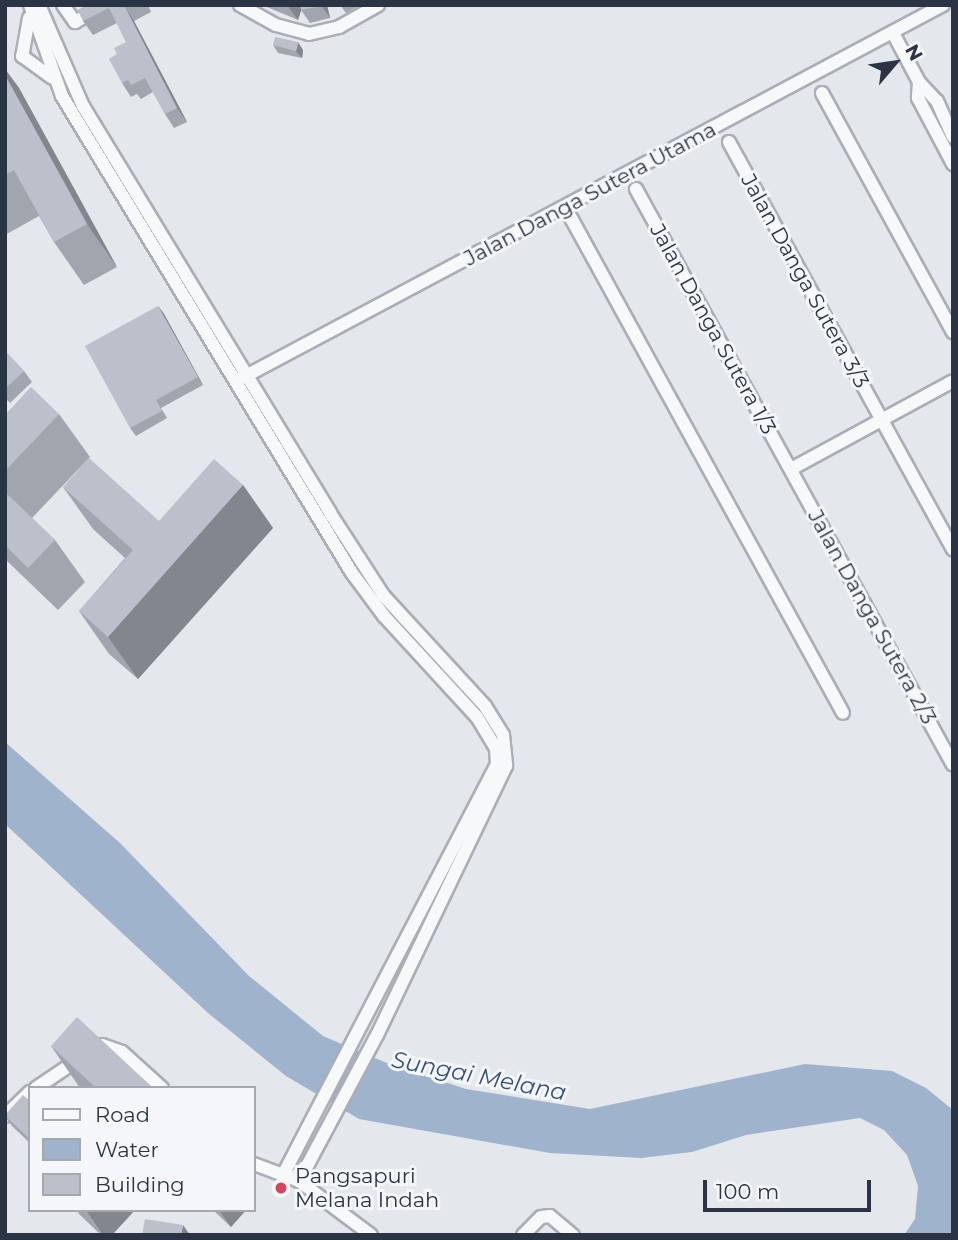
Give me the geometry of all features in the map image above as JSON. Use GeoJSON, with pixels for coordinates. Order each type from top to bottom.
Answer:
{"type":"FeatureCollection","features":[{"type":"Feature","properties":{"kind":"street"},"geometry":{"type":"LineString","coordinates":[[63,5],[75,22],[104,5]]}},
{"type":"Feature","properties":{"kind":"street"},"geometry":{"type":"LineString","coordinates":[[240,5],[276,24],[309,34],[339,27],[378,5]]}},
{"type":"Feature","properties":{"kind":"street","name":"Jalan Danga Sutera Utama"},"geometry":{"type":"LineString","coordinates":[[241,378],[943,5]]}},
{"type":"Feature","properties":{"kind":"street"},"geometry":{"type":"LineString","coordinates":[[33,6],[54,38],[83,106],[352,573],[384,616],[477,717],[496,749],[497,764],[313,1113],[285,1174]]}},
{"type":"Feature","properties":{"kind":"street"},"geometry":{"type":"LineString","coordinates":[[33,6],[42,45],[55,81],[174,266]]}},
{"type":"Feature","properties":{"kind":"street"},"geometry":{"type":"LineString","coordinates":[[33,6],[22,56],[55,81]]}},
{"type":"Feature","properties":{"kind":"street"},"geometry":{"type":"LineString","coordinates":[[893,33],[919,82],[937,102],[953,137]]}},
{"type":"Feature","properties":{"kind":"street"},"geometry":{"type":"LineString","coordinates":[[42,45],[54,38]]}},
{"type":"Feature","properties":{"kind":"street"},"geometry":{"type":"LineString","coordinates":[[919,82],[918,98],[953,164]]}},
{"type":"Feature","properties":{"kind":"street"},"geometry":{"type":"LineString","coordinates":[[822,93],[953,332]]}},
{"type":"Feature","properties":{"kind":"street","name":"Jalan Danga Sutera 3/3"},"geometry":{"type":"LineString","coordinates":[[729,142],[953,549]]}},
{"type":"Feature","properties":{"kind":"street","name":"Jalan Danga Sutera 1/3"},"geometry":{"type":"LineString","coordinates":[[636,189],[791,469]]}},
{"type":"Feature","properties":{"kind":"street"},"geometry":{"type":"LineString","coordinates":[[565,207],[843,713]]}},
{"type":"Feature","properties":{"kind":"street"},"geometry":{"type":"LineString","coordinates":[[241,378],[383,595],[485,706],[503,735],[506,766],[377,1035],[299,1181]]}},
{"type":"Feature","properties":{"kind":"street"},"geometry":{"type":"LineString","coordinates":[[791,469],[953,381]]}},
{"type":"Feature","properties":{"kind":"street","name":"Jalan Danga Sutera 2/3"},"geometry":{"type":"LineString","coordinates":[[791,469],[953,765]]}},
{"type":"Feature","properties":{"kind":"street"},"geometry":{"type":"LineString","coordinates":[[39,1086],[103,1045],[122,1052],[160,1086]]}},
{"type":"Feature","properties":{"kind":"street"},"geometry":{"type":"LineString","coordinates":[[5,1116],[28,1095]]}},
{"type":"Feature","properties":{"kind":"street"},"geometry":{"type":"LineString","coordinates":[[256,1165],[299,1181],[371,1235]]}},
{"type":"Feature","properties":{"kind":"street"},"geometry":{"type":"LineString","coordinates":[[523,1235],[541,1217],[550,1216],[573,1235]]}},
{"type":"Feature","properties":{"kind":"water"},"geometry":{"type":"Polygon","coordinates":[[[5,742],[120,843],[249,976],[323,1036],[389,1064],[466,1089],[590,1109],[805,1064],[892,1071],[926,1088],[953,1110],[953,1235],[904,1235],[915,1219],[918,1186],[907,1155],[884,1130],[860,1118],[746,1135],[692,1152],[641,1158],[550,1153],[359,1119],[286,1076],[208,1013],[5,824],[5,742]]]}},
{"type":"Feature","properties":{"kind":"building"},"geometry":{"type":"Polygon","coordinates":[[[88,5],[128,5],[125,7],[177,108],[165,114],[145,78],[131,85],[128,80],[122,83],[109,59],[117,54],[114,48],[126,42],[109,8],[83,21],[78,11],[88,5]]]}},
{"type":"Feature","properties":{"kind":"building"},"geometry":{"type":"Polygon","coordinates":[[[300,5],[321,5],[322,6],[301,10],[300,5]]]}},
{"type":"Feature","properties":{"kind":"building"},"geometry":{"type":"Polygon","coordinates":[[[275,37],[298,42],[296,51],[273,45],[275,37]]]}},
{"type":"Feature","properties":{"kind":"building"},"geometry":{"type":"Polygon","coordinates":[[[5,75],[87,224],[54,242],[14,170],[5,175],[5,75]]]}},
{"type":"Feature","properties":{"kind":"building"},"geometry":{"type":"Polygon","coordinates":[[[158,306],[198,377],[156,400],[162,411],[130,428],[85,346],[158,306]]]}},
{"type":"Feature","properties":{"kind":"building"},"geometry":{"type":"Polygon","coordinates":[[[5,351],[24,371],[5,389],[5,351]]]}},
{"type":"Feature","properties":{"kind":"building"},"geometry":{"type":"Polygon","coordinates":[[[31,387],[59,414],[5,471],[5,415],[31,387]]]}},
{"type":"Feature","properties":{"kind":"building"},"geometry":{"type":"Polygon","coordinates":[[[89,458],[159,521],[214,459],[243,485],[108,637],[79,611],[133,550],[63,487],[89,458]]]}},
{"type":"Feature","properties":{"kind":"building"},"geometry":{"type":"Polygon","coordinates":[[[5,492],[55,540],[28,568],[5,545],[5,492]]]}},
{"type":"Feature","properties":{"kind":"building"},"geometry":{"type":"Polygon","coordinates":[[[77,1017],[151,1086],[94,1086],[51,1046],[77,1017]]]}},
{"type":"Feature","properties":{"kind":"building"},"geometry":{"type":"Polygon","coordinates":[[[23,1095],[28,1099],[28,1137],[5,1116],[23,1095]]]}},
{"type":"Feature","properties":{"kind":"building"},"geometry":{"type":"Polygon","coordinates":[[[145,1219],[183,1225],[181,1235],[142,1235],[145,1219]]]}},
{"type":"Feature","properties":{"kind":"place","name":"Pangsapuri Melana Indah"},"geometry":{"type":"Point","coordinates":[281,1188]}},
{"type":"Feature","properties":{"kind":"water label","name":"Sungai Melana"},"geometry":{"type":"Point","coordinates":[479,1076]}}]}
